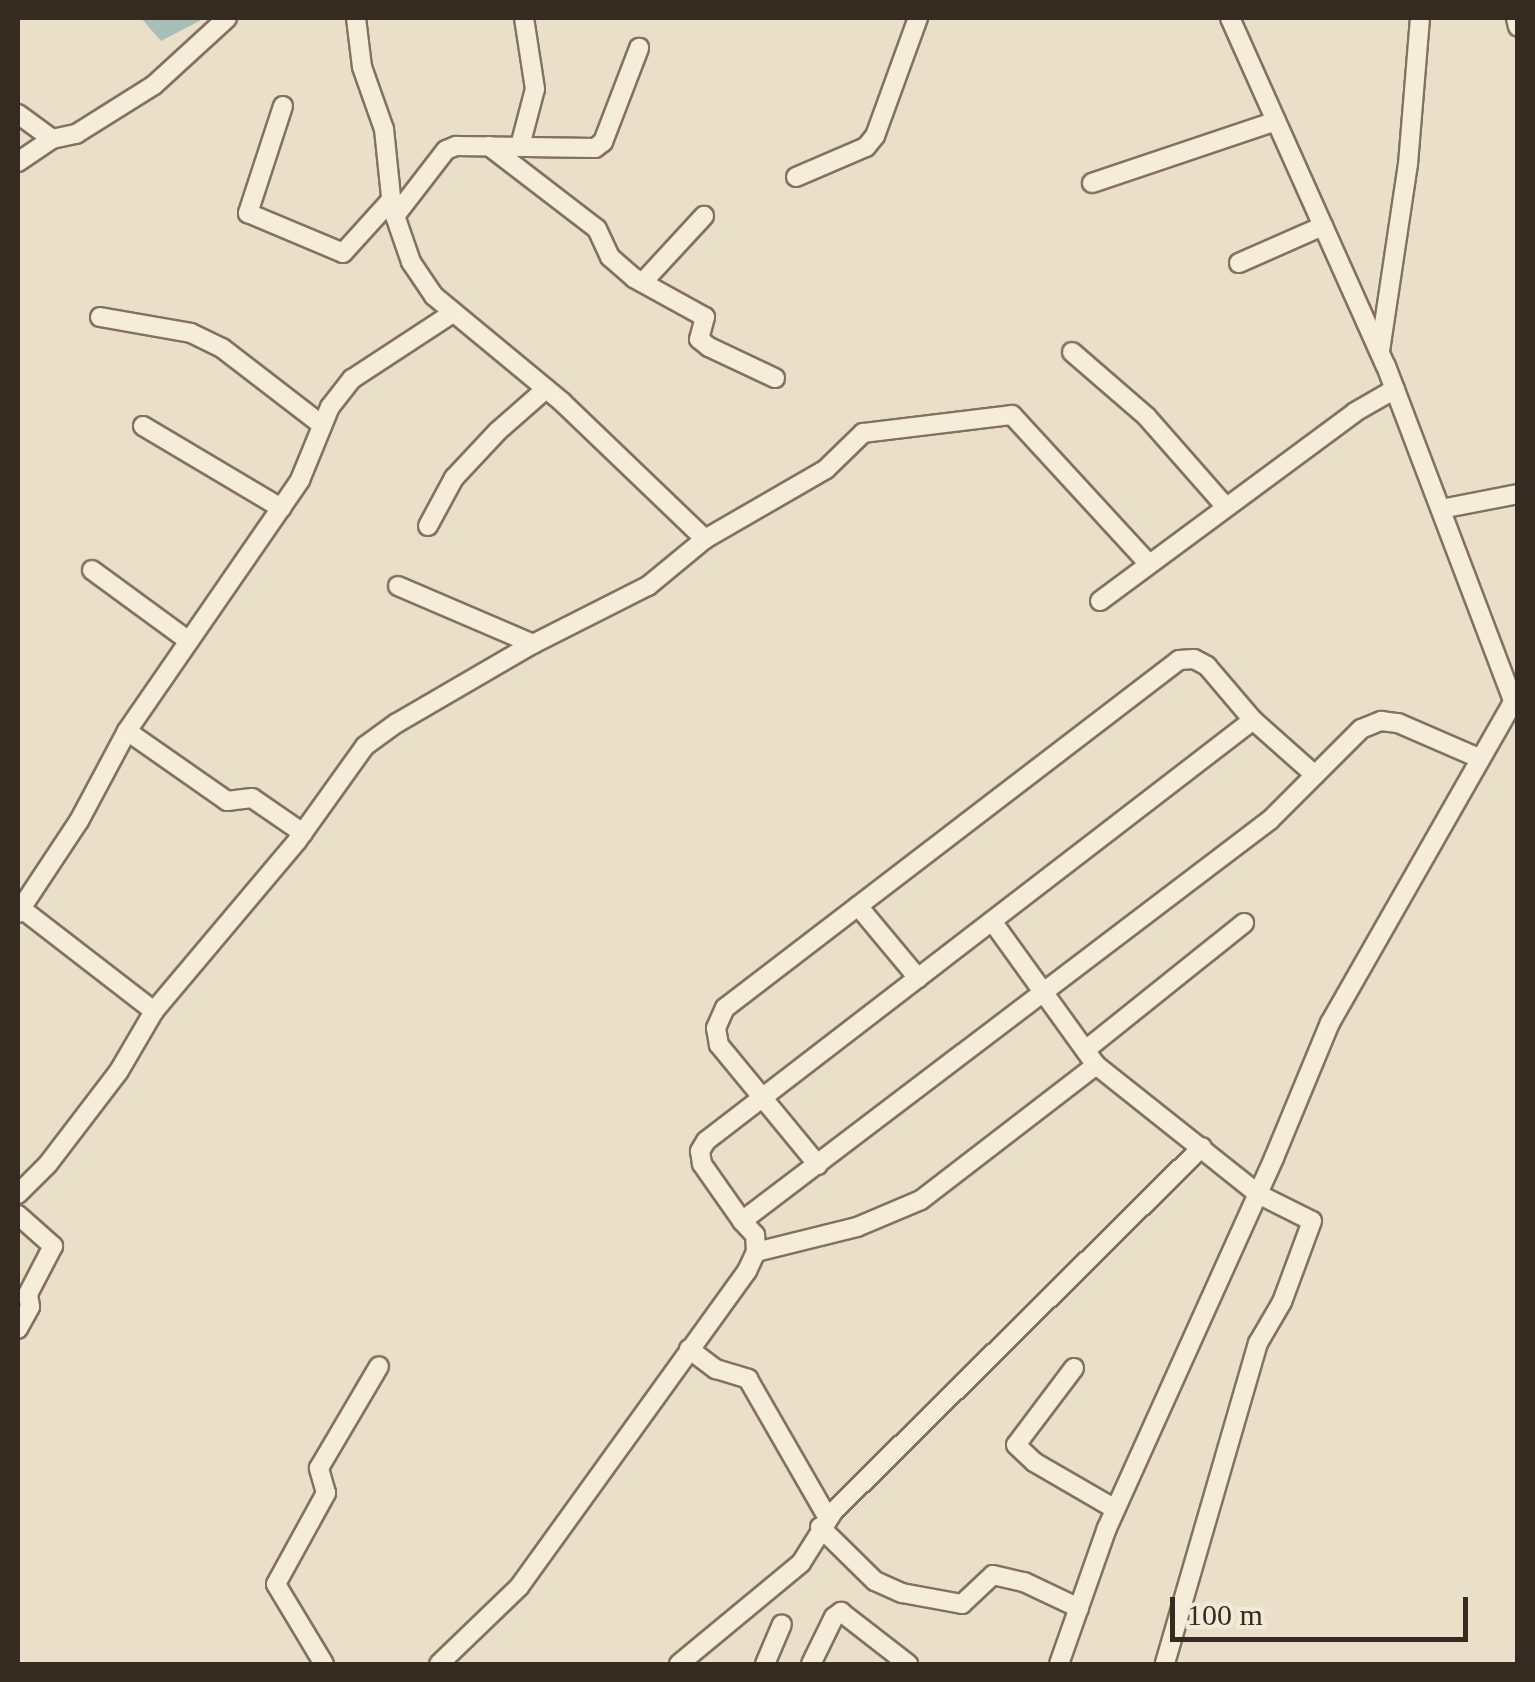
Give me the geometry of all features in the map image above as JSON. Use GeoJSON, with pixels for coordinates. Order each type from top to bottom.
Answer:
{"type":"FeatureCollection","features":[{"type":"Feature","properties":{"kind":"street"},"geometry":{"type":"LineString","coordinates":[[18,162],[52,140],[76,134],[154,85],[227,18]]}},
{"type":"Feature","properties":{"kind":"street"},"geometry":{"type":"LineString","coordinates":[[356,18],[362,67],[384,130],[393,208],[411,262],[453,313],[546,389],[705,538]]}},
{"type":"Feature","properties":{"kind":"street"},"geometry":{"type":"LineString","coordinates":[[520,146],[535,89],[524,18]]}},
{"type":"Feature","properties":{"kind":"street"},"geometry":{"type":"LineString","coordinates":[[796,178],[866,147],[875,136],[918,18]]}},
{"type":"Feature","properties":{"kind":"street"},"geometry":{"type":"LineString","coordinates":[[1060,1664],[1115,1509],[1258,1194],[1330,1023],[1479,758],[1516,702],[1380,352],[1230,18]]}},
{"type":"Feature","properties":{"kind":"street"},"geometry":{"type":"LineString","coordinates":[[1380,352],[1408,164],[1420,18]]}},
{"type":"Feature","properties":{"kind":"street"},"geometry":{"type":"LineString","coordinates":[[1516,18],[1518,27]]}},
{"type":"Feature","properties":{"kind":"street"},"geometry":{"type":"LineString","coordinates":[[283,106],[248,214],[343,253],[393,208],[446,150],[489,146],[594,148],[603,142],[639,48]]}},
{"type":"Feature","properties":{"kind":"street"},"geometry":{"type":"LineString","coordinates":[[18,114],[52,140]]}},
{"type":"Feature","properties":{"kind":"street"},"geometry":{"type":"LineString","coordinates":[[1092,182],[1276,120]]}},
{"type":"Feature","properties":{"kind":"street"},"geometry":{"type":"LineString","coordinates":[[489,146],[604,235],[610,257],[643,282],[705,318],[698,339],[709,348],[776,378]]}},
{"type":"Feature","properties":{"kind":"street"},"geometry":{"type":"LineString","coordinates":[[643,282],[704,216]]}},
{"type":"Feature","properties":{"kind":"street"},"geometry":{"type":"LineString","coordinates":[[1240,262],[1324,226]]}},
{"type":"Feature","properties":{"kind":"street"},"geometry":{"type":"LineString","coordinates":[[154,1011],[18,909],[80,820],[128,732],[300,480],[322,424],[352,380],[453,313]]}},
{"type":"Feature","properties":{"kind":"street"},"geometry":{"type":"LineString","coordinates":[[100,316],[191,334],[222,348],[322,424]]}},
{"type":"Feature","properties":{"kind":"street"},"geometry":{"type":"LineString","coordinates":[[1072,352],[1146,416],[1226,508]]}},
{"type":"Feature","properties":{"kind":"street"},"geometry":{"type":"LineString","coordinates":[[428,526],[454,478],[498,431],[546,389]]}},
{"type":"Feature","properties":{"kind":"street"},"geometry":{"type":"LineString","coordinates":[[1100,601],[1355,412],[1395,390]]}},
{"type":"Feature","properties":{"kind":"street"},"geometry":{"type":"LineString","coordinates":[[18,1194],[48,1164],[119,1071],[154,1011],[304,833],[365,746],[397,723],[533,644],[648,586],[705,538],[776,495],[817,476],[863,433],[1012,415],[1149,564]]}},
{"type":"Feature","properties":{"kind":"street"},"geometry":{"type":"LineString","coordinates":[[143,426],[281,508]]}},
{"type":"Feature","properties":{"kind":"street"},"geometry":{"type":"LineString","coordinates":[[1440,509],[1518,494]]}},
{"type":"Feature","properties":{"kind":"street"},"geometry":{"type":"LineString","coordinates":[[92,570],[189,641]]}},
{"type":"Feature","properties":{"kind":"street"},"geometry":{"type":"LineString","coordinates":[[398,586],[533,644]]}},
{"type":"Feature","properties":{"kind":"street"},"geometry":{"type":"LineString","coordinates":[[818,1165],[719,1045],[716,1028],[725,1008],[1179,660],[1194,658],[1208,666],[1253,720],[1315,775]]}},
{"type":"Feature","properties":{"kind":"street"},"geometry":{"type":"LineString","coordinates":[[439,1664],[519,1587],[756,1252],[755,1235],[702,1164],[700,1151],[706,1141],[1253,720]]}},
{"type":"Feature","properties":{"kind":"street"},"geometry":{"type":"LineString","coordinates":[[742,1221],[1270,820],[1361,729],[1381,721],[1398,723],[1479,758]]}},
{"type":"Feature","properties":{"kind":"street"},"geometry":{"type":"LineString","coordinates":[[128,732],[227,801],[252,798],[304,833]]}},
{"type":"Feature","properties":{"kind":"street"},"geometry":{"type":"LineString","coordinates":[[858,906],[918,978]]}},
{"type":"Feature","properties":{"kind":"street"},"geometry":{"type":"LineString","coordinates":[[992,921],[1092,1057],[1258,1194],[1308,1218],[1311,1234],[1252,1362],[1165,1664]]}},
{"type":"Feature","properties":{"kind":"street"},"geometry":{"type":"LineString","coordinates":[[756,1252],[857,1227],[921,1200],[1244,923]]}},
{"type":"Feature","properties":{"kind":"street"},"geometry":{"type":"LineString","coordinates":[[678,1664],[801,1563],[824,1522],[1202,1147]]}},
{"type":"Feature","properties":{"kind":"street"},"geometry":{"type":"LineString","coordinates":[[18,1215],[53,1246],[28,1294],[30,1307],[18,1329]]}},
{"type":"Feature","properties":{"kind":"street"},"geometry":{"type":"LineString","coordinates":[[689,1349],[716,1369],[748,1379],[824,1522],[874,1581],[902,1594],[962,1604],[994,1576],[1024,1582],[1079,1608]]}},
{"type":"Feature","properties":{"kind":"street"},"geometry":{"type":"LineString","coordinates":[[324,1664],[276,1584],[326,1493],[320,1468],[379,1366]]}},
{"type":"Feature","properties":{"kind":"street"},"geometry":{"type":"LineString","coordinates":[[1074,1368],[1016,1445],[1034,1462],[1115,1509]]}},
{"type":"Feature","properties":{"kind":"street"},"geometry":{"type":"LineString","coordinates":[[811,1664],[834,1617],[841,1612],[908,1664]]}},
{"type":"Feature","properties":{"kind":"street"},"geometry":{"type":"LineString","coordinates":[[764,1664],[782,1624]]}},
{"type":"Feature","properties":{"kind":"water"},"geometry":{"type":"Polygon","coordinates":[[[141,18],[205,18],[161,41],[141,18]]]}}]}
